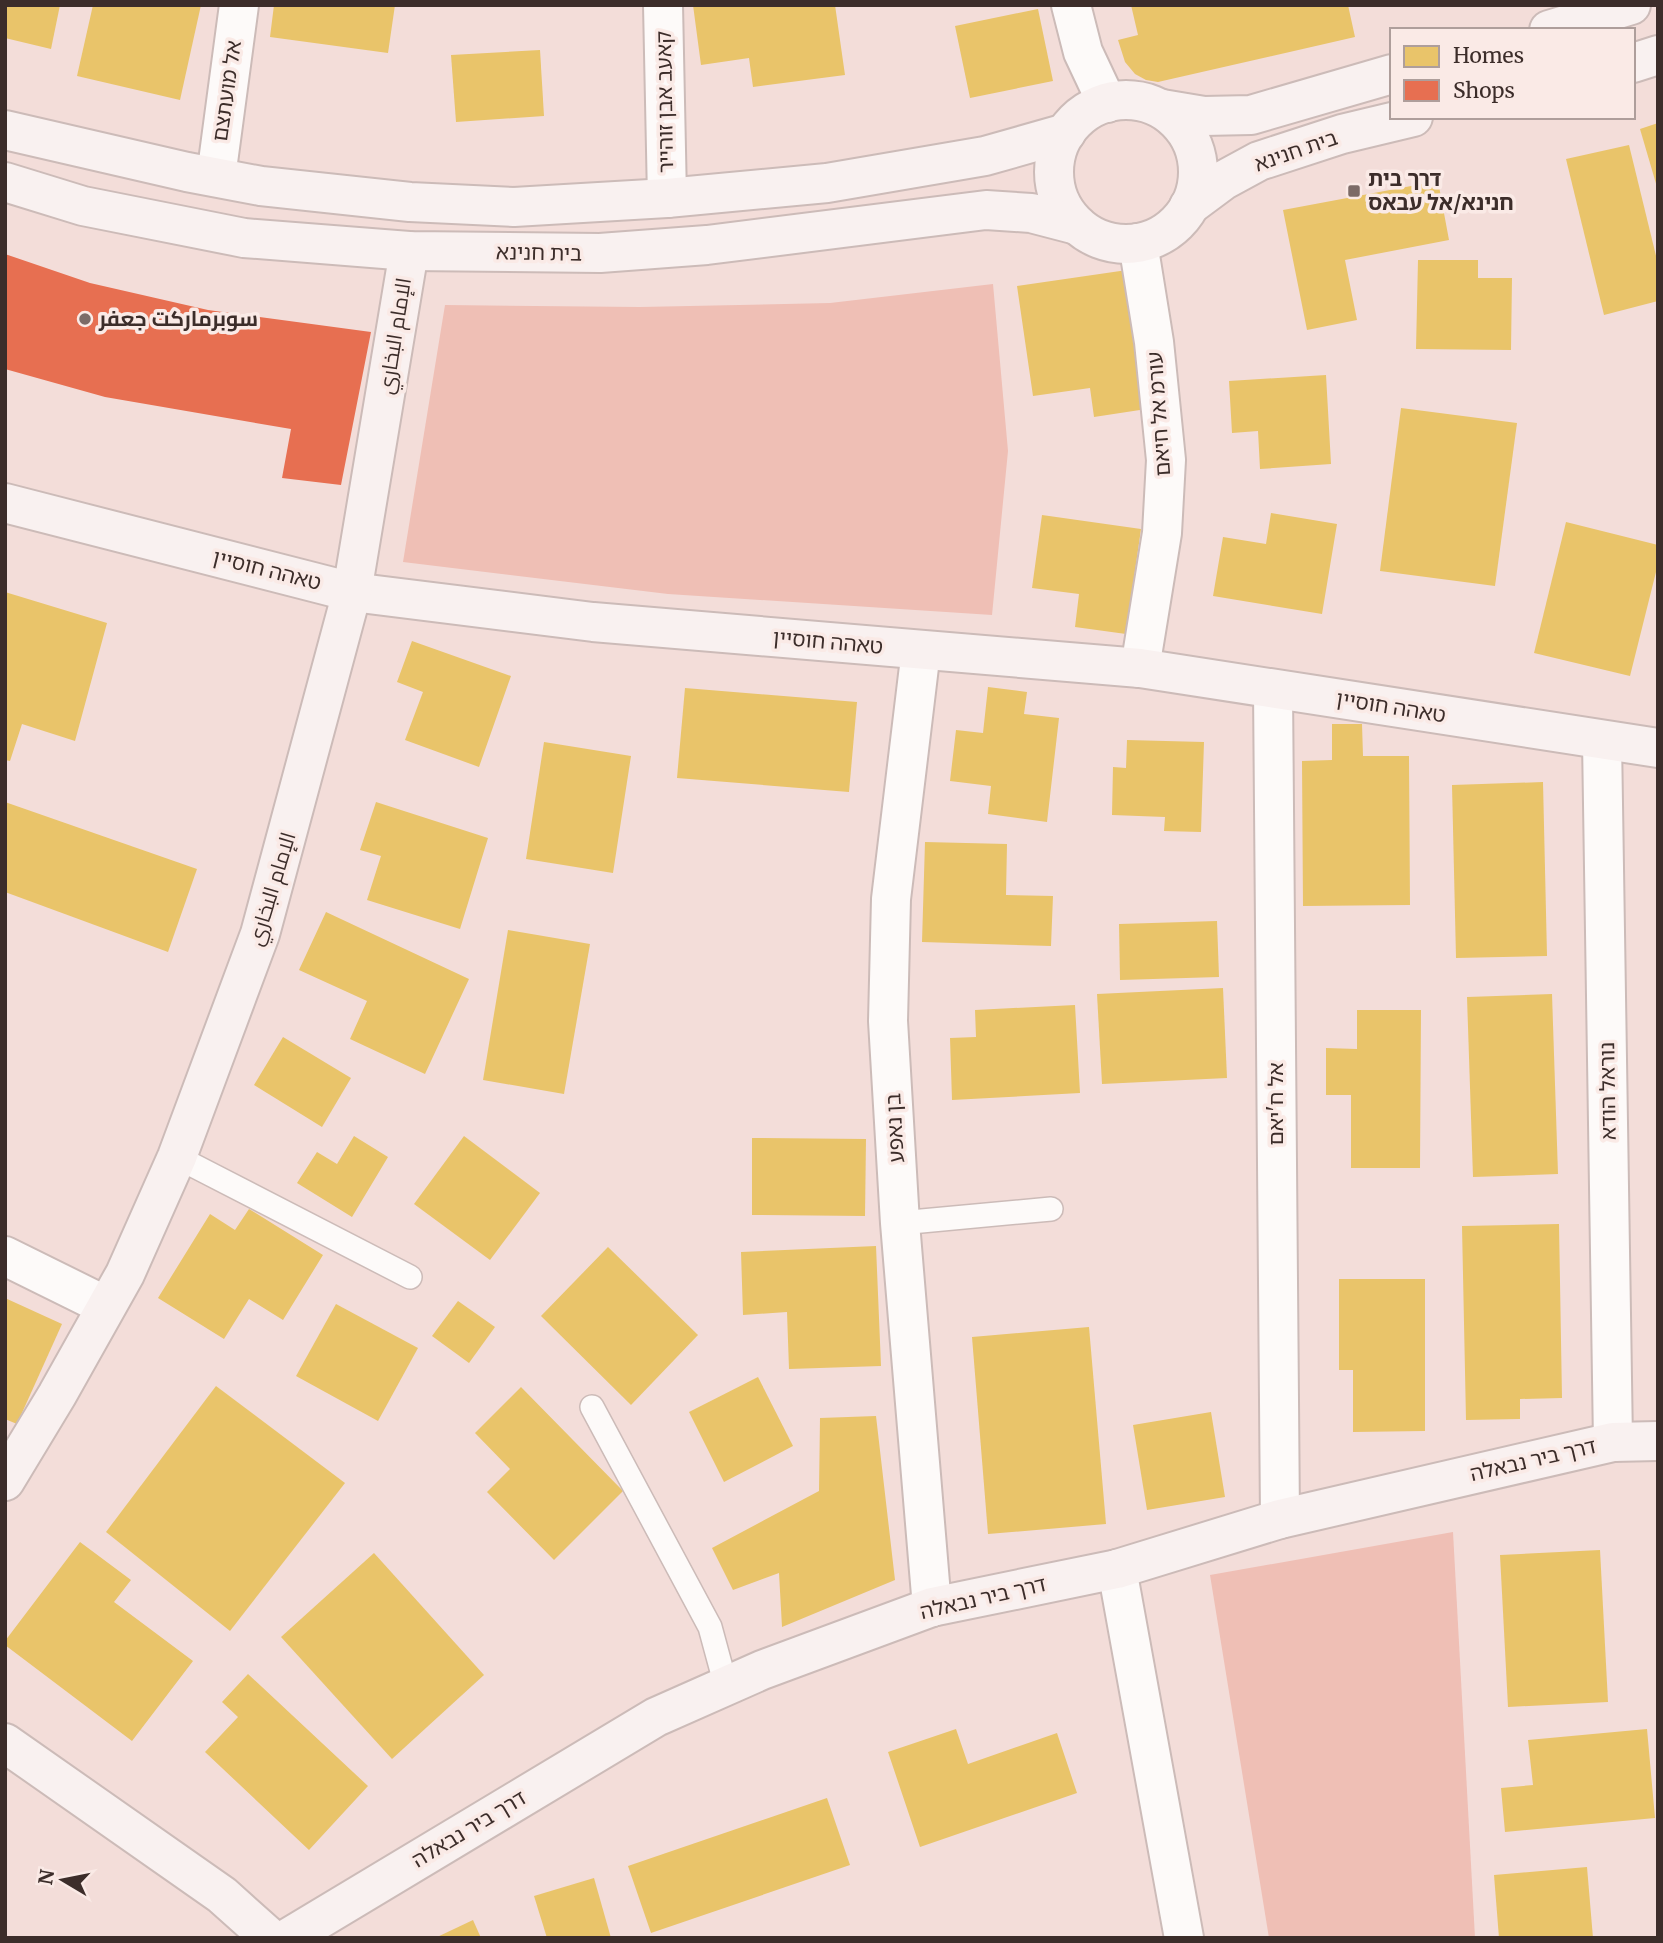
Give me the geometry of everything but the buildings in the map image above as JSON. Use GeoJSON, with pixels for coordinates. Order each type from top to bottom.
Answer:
{"type":"FeatureCollection","features":[{"type":"Feature","properties":{"kind":"street","name":"אל מועתצם"},"geometry":{"type":"LineString","coordinates":[[216,177],[239,5]]}},
{"type":"Feature","properties":{"kind":"street","name":"קאעב אבן זוהייר"},"geometry":{"type":"LineString","coordinates":[[663,5],[667,198]]}},
{"type":"Feature","properties":{"kind":"street"},"geometry":{"type":"LineString","coordinates":[[1071,5],[1083,52],[1107,103]]}},
{"type":"Feature","properties":{"kind":"street"},"geometry":{"type":"LineString","coordinates":[[1556,28],[1631,5]]}},
{"type":"Feature","properties":{"kind":"street"},"geometry":{"type":"LineString","coordinates":[[1635,62],[1658,55]]}},
{"type":"Feature","properties":{"kind":"street"},"geometry":{"type":"LineString","coordinates":[[1162,109],[1176,120],[1188,135],[1195,152],[1198,170],[1196,189],[1189,206],[1176,223],[1159,236],[1138,243],[1117,244],[1096,237],[1077,225],[1063,208],[1054,178],[1058,147],[1076,120],[1090,110],[1125,100],[1204,116],[1251,115],[1390,75]]}},
{"type":"Feature","properties":{"kind":"street","name":"בית חנינא"},"geometry":{"type":"LineString","coordinates":[[1189,206],[1224,180],[1259,161],[1342,134],[1404,119]]}},
{"type":"Feature","properties":{"kind":"street"},"geometry":{"type":"LineString","coordinates":[[5,130],[261,186],[410,202],[514,207],[667,198],[827,183],[985,156],[1066,133]]}},
{"type":"Feature","properties":{"kind":"street","name":"בית חנינא"},"geometry":{"type":"LineString","coordinates":[[5,182],[83,206],[244,238],[409,251],[600,253],[707,245],[986,211],[1031,213],[1077,225]]}},
{"type":"Feature","properties":{"kind":"street","name":"עורמ אל חיאם"},"geometry":{"type":"LineString","coordinates":[[1138,243],[1154,342],[1166,460],[1162,533],[1140,668]]}},
{"type":"Feature","properties":{"kind":"street","name":"الإمام البخاري"},"geometry":{"type":"LineString","coordinates":[[5,1481],[125,1273],[177,1157],[260,934],[352,592],[409,251]]}},
{"type":"Feature","properties":{"kind":"street","name":"טאהה חוסיין"},"geometry":{"type":"LineString","coordinates":[[5,503],[352,592],[593,622],[1140,668],[1658,748]]}},
{"type":"Feature","properties":{"kind":"street","name":"בן נאפע"},"geometry":{"type":"LineString","coordinates":[[920,650],[891,899],[888,1021],[900,1223],[932,1607]]}},
{"type":"Feature","properties":{"kind":"street","name":"אל ח'יאם"},"geometry":{"type":"LineString","coordinates":[[1273,689],[1280,1518]]}},
{"type":"Feature","properties":{"kind":"street","name":"נוראל הודא"},"geometry":{"type":"LineString","coordinates":[[1602,740],[1613,1442]]}},
{"type":"Feature","properties":{"kind":"street"},"geometry":{"type":"LineString","coordinates":[[5,1256],[107,1306]]}},
{"type":"Feature","properties":{"kind":"street","name":"דרך ביר נבאלה"},"geometry":{"type":"LineString","coordinates":[[288,1938],[656,1717],[762,1670],[932,1607],[1117,1569],[1280,1518],[1613,1442],[1658,1441]]}},
{"type":"Feature","properties":{"kind":"street"},"geometry":{"type":"LineString","coordinates":[[1117,1569],[1184,1938]]}},
{"type":"Feature","properties":{"kind":"street"},"geometry":{"type":"LineString","coordinates":[[5,1743],[222,1895],[270,1938]]}},
{"type":"Feature","properties":{"kind":"lane"},"geometry":{"type":"LineString","coordinates":[[177,1157],[410,1277]]}},
{"type":"Feature","properties":{"kind":"lane"},"geometry":{"type":"LineString","coordinates":[[900,1223],[1051,1209]]}},
{"type":"Feature","properties":{"kind":"lane"},"geometry":{"type":"LineString","coordinates":[[592,1407],[710,1627],[726,1686]]}},
{"type":"Feature","properties":{"kind":"shaded area"},"geometry":{"type":"Polygon","coordinates":[[[993,284],[1008,451],[992,615],[668,594],[403,562],[445,305],[640,307],[830,303],[993,284]]]}},
{"type":"Feature","properties":{"kind":"shaded area"},"geometry":{"type":"Polygon","coordinates":[[[1453,1532],[1475,1938],[1269,1938],[1210,1575],[1453,1532]]]}},
{"type":"Feature","properties":{"kind":"place","name":"דרך בית חנינא/אל עבאס"},"geometry":{"type":"Point","coordinates":[1354,191]}},
{"type":"Feature","properties":{"kind":"place","name":"سوبرماركت جعفر"},"geometry":{"type":"Point","coordinates":[85,319]}}]}
